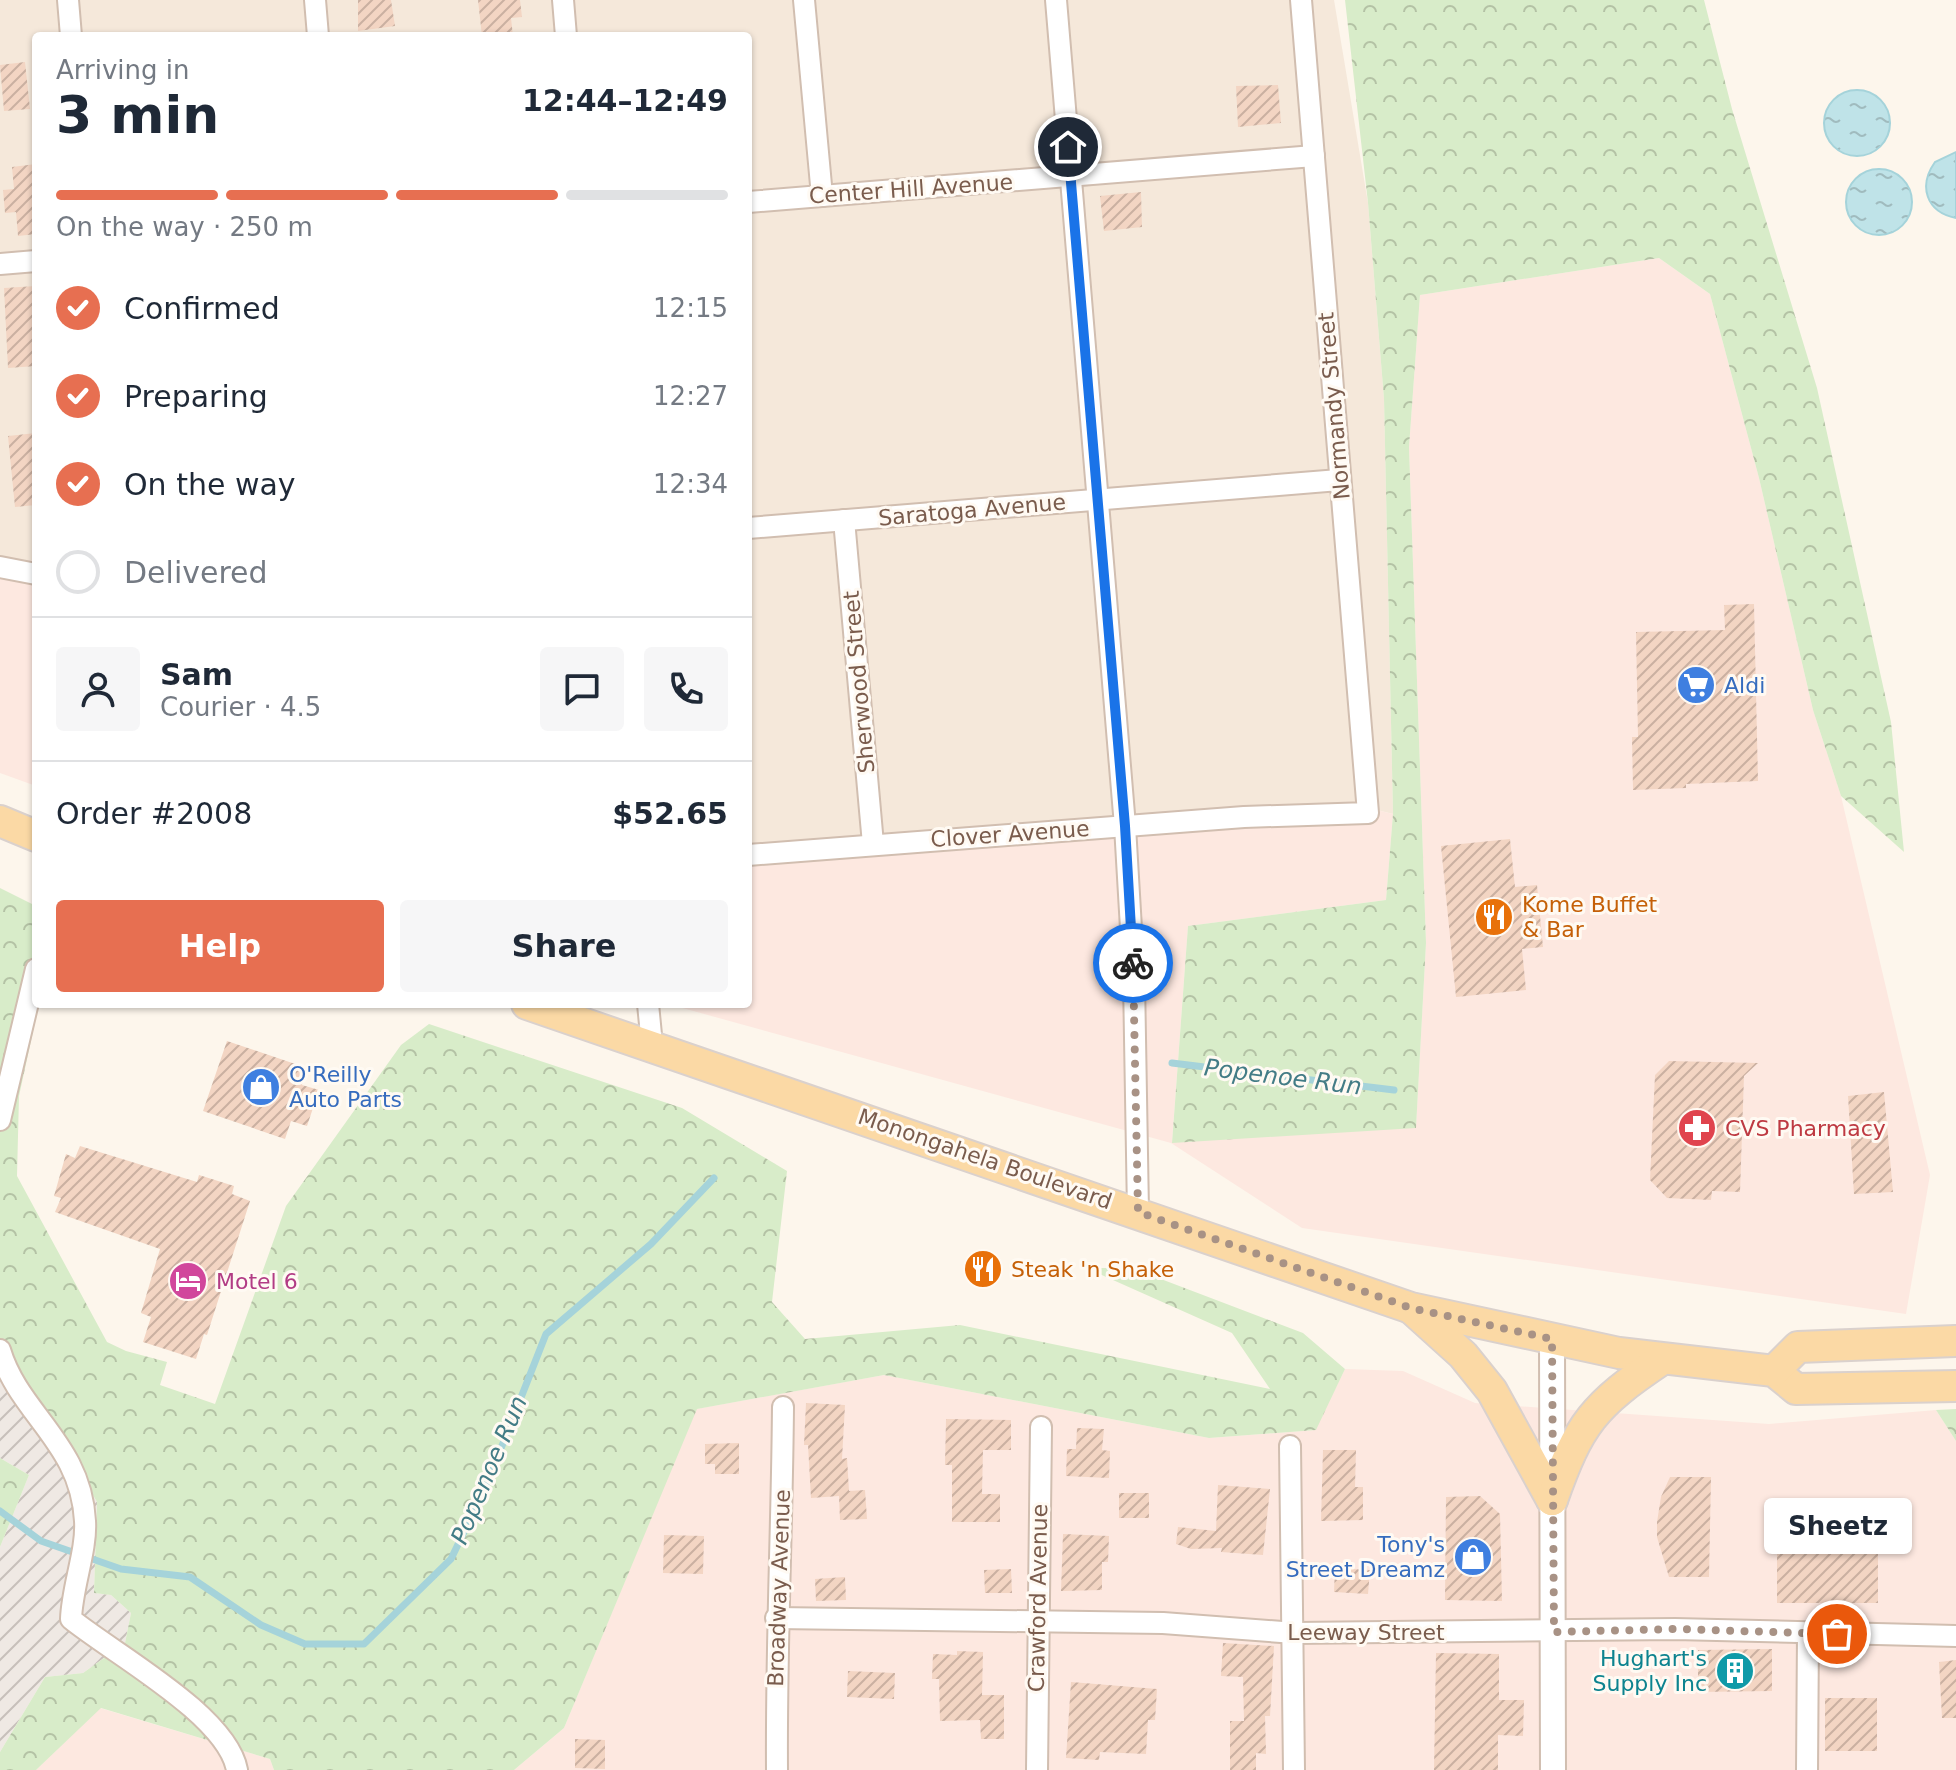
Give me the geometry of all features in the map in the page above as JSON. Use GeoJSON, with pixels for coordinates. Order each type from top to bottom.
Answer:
{"type":"FeatureCollection","features":[{"type":"Feature","properties":{"kind":"main road"},"geometry":{"type":"LineString","coordinates":[[0,821],[32,834]]}},
{"type":"Feature","properties":{"kind":"main road","name":"Monongahela Boulevard"},"geometry":{"type":"LineString","coordinates":[[539,1008],[1411,1308],[1661,1360],[1774,1371],[1796,1389],[1945,1387]]}},
{"type":"Feature","properties":{"kind":"main road"},"geometry":{"type":"LineString","coordinates":[[1411,1308],[1463,1355],[1492,1391],[1552,1500]]}},
{"type":"Feature","properties":{"kind":"main road"},"geometry":{"type":"LineString","coordinates":[[1774,1371],[1798,1347],[1944,1342]]}},
{"type":"Feature","properties":{"kind":"main road"},"geometry":{"type":"LineString","coordinates":[[1552,1500],[1567,1457],[1595,1409],[1661,1360]]}},
{"type":"Feature","properties":{"kind":"street"},"geometry":{"type":"LineString","coordinates":[[68,0],[71,32]]}},
{"type":"Feature","properties":{"kind":"street"},"geometry":{"type":"LineString","coordinates":[[315,0],[318,32]]}},
{"type":"Feature","properties":{"kind":"street"},"geometry":{"type":"LineString","coordinates":[[563,0],[566,32]]}},
{"type":"Feature","properties":{"kind":"street"},"geometry":{"type":"LineString","coordinates":[[804,0],[822,196]]}},
{"type":"Feature","properties":{"kind":"street"},"geometry":{"type":"LineString","coordinates":[[1056,0],[1125,826],[1134,980],[1138,1212]]}},
{"type":"Feature","properties":{"kind":"street","name":"Normandy Street"},"geometry":{"type":"LineString","coordinates":[[1301,0],[1368,813]]}},
{"type":"Feature","properties":{"kind":"street","name":"Center Hill Avenue"},"geometry":{"type":"LineString","coordinates":[[752,202],[1314,156]]}},
{"type":"Feature","properties":{"kind":"street"},"geometry":{"type":"LineString","coordinates":[[0,264],[32,261]]}},
{"type":"Feature","properties":{"kind":"street","name":"Saratoga Avenue"},"geometry":{"type":"LineString","coordinates":[[752,528],[1339,480]]}},
{"type":"Feature","properties":{"kind":"street","name":"Sherwood Street"},"geometry":{"type":"LineString","coordinates":[[844,520],[873,844]]}},
{"type":"Feature","properties":{"kind":"street"},"geometry":{"type":"LineString","coordinates":[[0,567],[32,573]]}},
{"type":"Feature","properties":{"kind":"street","name":"Clover Avenue"},"geometry":{"type":"LineString","coordinates":[[752,855],[1125,826],[1368,813]]}},
{"type":"Feature","properties":{"kind":"street"},"geometry":{"type":"LineString","coordinates":[[0,1120],[32,986]]}},
{"type":"Feature","properties":{"kind":"street"},"geometry":{"type":"LineString","coordinates":[[648,1008],[652,1045]]}},
{"type":"Feature","properties":{"kind":"street"},"geometry":{"type":"LineString","coordinates":[[1552,1339],[1553,1770]]}},
{"type":"Feature","properties":{"kind":"street"},"geometry":{"type":"LineString","coordinates":[[0,1350],[7,1374],[48,1425],[71,1465],[85,1523],[72,1593],[71,1619],[177,1694],[209,1725],[235,1760],[237,1770]]}},
{"type":"Feature","properties":{"kind":"street","name":"Broadway Avenue"},"geometry":{"type":"LineString","coordinates":[[777,1770],[776,1618],[782,1575],[783,1407]]}},
{"type":"Feature","properties":{"kind":"street","name":"Crawford Avenue"},"geometry":{"type":"LineString","coordinates":[[1037,1770],[1036,1623],[1041,1427]]}},
{"type":"Feature","properties":{"kind":"street"},"geometry":{"type":"LineString","coordinates":[[1290,1446],[1295,1633],[1294,1770]]}},
{"type":"Feature","properties":{"kind":"street","name":"Leeway Street"},"geometry":{"type":"LineString","coordinates":[[776,1618],[1163,1623],[1295,1633],[1675,1629],[1956,1636]]}},
{"type":"Feature","properties":{"kind":"street"},"geometry":{"type":"LineString","coordinates":[[1807,1770],[1808,1634]]}},
{"type":"Feature","properties":{"kind":"shaded area"},"geometry":{"type":"Polygon","coordinates":[[[0,0],[1334,0],[1368,203],[1384,399],[1393,814],[1369,808],[752,857],[752,32],[32,32],[32,561],[0,563],[0,0]]]}},
{"type":"Feature","properties":{"kind":"shaded area"},"geometry":{"type":"Polygon","coordinates":[[[1659,258],[1710,294],[1759,478],[1813,710],[1841,796],[1930,1175],[1906,1314],[1302,1228],[1171,1143],[682,1008],[752,1008],[752,857],[1369,808],[1393,814],[1386,900],[1188,926],[1172,1142],[1416,1127],[1426,943],[1409,447],[1420,295],[1659,258]]]}},
{"type":"Feature","properties":{"kind":"shaded area"},"geometry":{"type":"Polygon","coordinates":[[[32,560],[32,785],[0,773],[0,562],[32,560]]]}},
{"type":"Feature","properties":{"kind":"shaded area"},"geometry":{"type":"Polygon","coordinates":[[[14,1361],[97,1502],[94,1593],[111,1595],[131,1613],[125,1643],[83,1673],[45,1677],[0,1752],[0,1547],[29,1475],[0,1458],[0,1362],[14,1361]]]}},
{"type":"Feature","properties":{"kind":"shaded area"},"geometry":{"type":"Polygon","coordinates":[[[1345,1369],[1403,1371],[1475,1403],[1769,1424],[1936,1410],[1956,1441],[1956,1770],[514,1770],[564,1728],[696,1409],[884,1375],[1209,1438],[1315,1430],[1345,1369]]]}},
{"type":"Feature","properties":{"kind":"shaded area"},"geometry":{"type":"Polygon","coordinates":[[[100,1708],[270,1759],[274,1770],[36,1770],[100,1708]]]}},
{"type":"Feature","properties":{"kind":"green space"},"geometry":{"type":"Polygon","coordinates":[[[1345,0],[1704,0],[1732,109],[1817,388],[1891,722],[1904,852],[1841,796],[1813,710],[1759,478],[1710,294],[1659,258],[1420,295],[1409,447],[1426,943],[1416,1128],[1172,1143],[1188,926],[1386,900],[1393,814],[1384,399],[1368,203],[1345,0]]]}},
{"type":"Feature","properties":{"kind":"green space"},"geometry":{"type":"Polygon","coordinates":[[[0,888],[32,904],[32,1008],[38,1008],[19,1096],[17,1176],[107,1342],[126,1351],[167,1362],[160,1385],[215,1404],[286,1206],[401,1045],[429,1024],[682,1108],[787,1171],[772,1302],[805,1339],[960,1325],[1270,1389],[1232,1333],[1086,1268],[1132,1268],[1303,1333],[1345,1369],[1316,1430],[1209,1438],[884,1375],[697,1409],[564,1728],[514,1770],[274,1770],[270,1759],[101,1708],[36,1770],[0,1770],[0,1752],[45,1677],[83,1673],[125,1643],[131,1613],[111,1595],[94,1593],[97,1502],[14,1361],[0,1362],[0,888]]]}},
{"type":"Feature","properties":{"kind":"green space"},"geometry":{"type":"Polygon","coordinates":[[[1956,1409],[1956,1441],[1936,1410],[1956,1409]]]}},
{"type":"Feature","properties":{"kind":"green space"},"geometry":{"type":"Polygon","coordinates":[[[0,1458],[29,1475],[0,1547],[0,1458]]]}},
{"type":"Feature","properties":{"kind":"water"},"geometry":{"type":"Polygon","coordinates":[[[1857,90],[1870,92],[1885,105],[1890,123],[1888,136],[1875,151],[1857,156],[1844,154],[1829,141],[1824,123],[1826,110],[1839,95],[1857,90]]]}},
{"type":"Feature","properties":{"kind":"water"},"geometry":{"type":"Polygon","coordinates":[[[1956,152],[1956,218],[1938,210],[1926,189],[1935,162],[1956,152]]]}},
{"type":"Feature","properties":{"kind":"water"},"geometry":{"type":"Polygon","coordinates":[[[1873,169],[1885,169],[1897,174],[1907,184],[1912,202],[1910,215],[1897,230],[1885,235],[1873,235],[1861,230],[1851,220],[1846,208],[1846,196],[1851,184],[1861,174],[1873,169]]]}},
{"type":"Feature","properties":{"kind":"building"},"geometry":{"type":"Polygon","coordinates":[[[358,0],[391,0],[395,26],[358,31],[358,0]]]}},
{"type":"Feature","properties":{"kind":"building"},"geometry":{"type":"Polygon","coordinates":[[[478,0],[520,0],[522,17],[511,18],[513,32],[482,32],[478,0]]]}},
{"type":"Feature","properties":{"kind":"building"},"geometry":{"type":"Polygon","coordinates":[[[25,62],[30,109],[4,111],[0,65],[25,62]]]}},
{"type":"Feature","properties":{"kind":"building"},"geometry":{"type":"Polygon","coordinates":[[[1278,85],[1281,123],[1238,127],[1236,86],[1278,85]]]}},
{"type":"Feature","properties":{"kind":"building"},"geometry":{"type":"Polygon","coordinates":[[[32,164],[32,234],[18,236],[16,212],[5,213],[3,190],[14,189],[12,167],[32,164]]]}},
{"type":"Feature","properties":{"kind":"building"},"geometry":{"type":"Polygon","coordinates":[[[1141,192],[1142,227],[1104,231],[1100,196],[1141,192]]]}},
{"type":"Feature","properties":{"kind":"building"},"geometry":{"type":"Polygon","coordinates":[[[32,286],[32,366],[8,368],[4,288],[32,286]]]}},
{"type":"Feature","properties":{"kind":"building"},"geometry":{"type":"Polygon","coordinates":[[[32,433],[32,505],[15,507],[8,436],[32,433]]]}},
{"type":"Feature","properties":{"kind":"building","name":"Aldi"},"geometry":{"type":"Polygon","coordinates":[[[1754,604],[1758,781],[1633,790],[1632,737],[1638,737],[1636,632],[1725,630],[1724,605],[1754,604]]]}},
{"type":"Feature","properties":{"kind":"building","name":"Kome Buffet & Bar"},"geometry":{"type":"Polygon","coordinates":[[[1510,839],[1515,887],[1537,885],[1543,947],[1522,949],[1526,990],[1456,997],[1441,846],[1510,839]]]}},
{"type":"Feature","properties":{"kind":"building","name":"O'Reilly Auto Parts"},"geometry":{"type":"Polygon","coordinates":[[[227,1041],[307,1068],[302,1085],[319,1090],[307,1126],[291,1121],[285,1139],[203,1111],[227,1041]]]}},
{"type":"Feature","properties":{"kind":"building","name":"CVS Pharmacy"},"geometry":{"type":"Polygon","coordinates":[[[1669,1061],[1758,1063],[1744,1076],[1740,1192],[1712,1191],[1711,1200],[1667,1198],[1650,1180],[1655,1075],[1669,1061]]]}},
{"type":"Feature","properties":{"kind":"building"},"geometry":{"type":"Polygon","coordinates":[[[1884,1092],[1893,1192],[1854,1194],[1848,1096],[1884,1092]]]}},
{"type":"Feature","properties":{"kind":"building","name":"Motel 6"},"geometry":{"type":"Polygon","coordinates":[[[80,1146],[197,1182],[199,1175],[234,1186],[232,1194],[250,1201],[207,1335],[204,1334],[196,1359],[143,1342],[151,1317],[141,1313],[160,1249],[55,1212],[61,1198],[54,1196],[66,1154],[75,1158],[80,1146]]]}},
{"type":"Feature","properties":{"kind":"building"},"geometry":{"type":"Polygon","coordinates":[[[806,1403],[845,1405],[842,1459],[847,1458],[849,1491],[865,1490],[867,1519],[840,1520],[839,1496],[811,1498],[808,1445],[804,1445],[806,1403]]]}},
{"type":"Feature","properties":{"kind":"building"},"geometry":{"type":"Polygon","coordinates":[[[946,1419],[1011,1420],[1011,1450],[983,1450],[982,1494],[1000,1494],[1000,1522],[952,1522],[952,1465],[945,1465],[946,1419]]]}},
{"type":"Feature","properties":{"kind":"building"},"geometry":{"type":"Polygon","coordinates":[[[1077,1428],[1104,1429],[1102,1450],[1110,1451],[1109,1478],[1066,1476],[1067,1449],[1076,1449],[1077,1428]]]}},
{"type":"Feature","properties":{"kind":"building"},"geometry":{"type":"Polygon","coordinates":[[[739,1443],[739,1474],[715,1474],[715,1464],[705,1464],[705,1444],[739,1443]]]}},
{"type":"Feature","properties":{"kind":"building"},"geometry":{"type":"Polygon","coordinates":[[[1323,1450],[1356,1450],[1355,1487],[1363,1487],[1363,1520],[1321,1521],[1323,1450]]]}},
{"type":"Feature","properties":{"kind":"building"},"geometry":{"type":"Polygon","coordinates":[[[1670,1477],[1711,1477],[1709,1577],[1669,1577],[1657,1537],[1657,1522],[1661,1497],[1670,1477]]]}},
{"type":"Feature","properties":{"kind":"building"},"geometry":{"type":"Polygon","coordinates":[[[1218,1485],[1270,1489],[1263,1555],[1221,1552],[1222,1548],[1191,1549],[1176,1544],[1178,1527],[1216,1531],[1218,1485]]]}},
{"type":"Feature","properties":{"kind":"building"},"geometry":{"type":"Polygon","coordinates":[[[1119,1493],[1149,1493],[1149,1518],[1119,1518],[1119,1493]]]}},
{"type":"Feature","properties":{"kind":"building","name":"Tony's Street Dreamz"},"geometry":{"type":"Polygon","coordinates":[[[1480,1496],[1500,1514],[1502,1601],[1445,1600],[1446,1497],[1480,1496]]]}},
{"type":"Feature","properties":{"kind":"building"},"geometry":{"type":"Polygon","coordinates":[[[1063,1534],[1109,1536],[1108,1562],[1102,1562],[1102,1590],[1061,1591],[1063,1534]]]}},
{"type":"Feature","properties":{"kind":"building"},"geometry":{"type":"Polygon","coordinates":[[[664,1535],[704,1536],[703,1574],[663,1573],[664,1535]]]}},
{"type":"Feature","properties":{"kind":"building"},"geometry":{"type":"Polygon","coordinates":[[[1878,1539],[1878,1603],[1777,1603],[1777,1540],[1878,1539]]]}},
{"type":"Feature","properties":{"kind":"building"},"geometry":{"type":"Polygon","coordinates":[[[1335,1568],[1370,1570],[1368,1594],[1334,1592],[1335,1568]]]}},
{"type":"Feature","properties":{"kind":"building"},"geometry":{"type":"Polygon","coordinates":[[[1011,1569],[1012,1593],[985,1593],[984,1570],[1011,1569]]]}},
{"type":"Feature","properties":{"kind":"building"},"geometry":{"type":"Polygon","coordinates":[[[845,1577],[846,1600],[816,1601],[815,1579],[845,1577]]]}},
{"type":"Feature","properties":{"kind":"building"},"geometry":{"type":"Polygon","coordinates":[[[1223,1643],[1274,1646],[1270,1716],[1265,1716],[1266,1754],[1256,1753],[1256,1770],[1230,1770],[1230,1721],[1244,1721],[1243,1677],[1221,1676],[1223,1643]]]}},
{"type":"Feature","properties":{"kind":"building","name":"Hughart's Supply Inc"},"geometry":{"type":"Polygon","coordinates":[[[1772,1649],[1772,1691],[1698,1692],[1698,1650],[1772,1649]]]}},
{"type":"Feature","properties":{"kind":"building"},"geometry":{"type":"Polygon","coordinates":[[[957,1651],[983,1652],[982,1695],[1004,1695],[1004,1739],[981,1739],[980,1720],[940,1721],[939,1679],[932,1679],[933,1654],[957,1655],[957,1651]]]}},
{"type":"Feature","properties":{"kind":"building"},"geometry":{"type":"Polygon","coordinates":[[[1436,1653],[1499,1654],[1499,1700],[1524,1700],[1523,1736],[1498,1735],[1498,1770],[1434,1770],[1436,1653]]]}},
{"type":"Feature","properties":{"kind":"building"},"geometry":{"type":"Polygon","coordinates":[[[1956,1660],[1956,1718],[1942,1718],[1939,1662],[1956,1660]]]}},
{"type":"Feature","properties":{"kind":"building"},"geometry":{"type":"Polygon","coordinates":[[[848,1671],[895,1673],[894,1699],[847,1697],[848,1671]]]}},
{"type":"Feature","properties":{"kind":"building"},"geometry":{"type":"Polygon","coordinates":[[[1071,1682],[1157,1689],[1155,1720],[1148,1720],[1146,1754],[1100,1752],[1099,1760],[1066,1758],[1071,1682]]]}},
{"type":"Feature","properties":{"kind":"building"},"geometry":{"type":"Polygon","coordinates":[[[1825,1698],[1877,1698],[1877,1751],[1825,1751],[1825,1698]]]}},
{"type":"Feature","properties":{"kind":"building"},"geometry":{"type":"Polygon","coordinates":[[[575,1739],[605,1740],[605,1769],[575,1768],[575,1739]]]}},
{"type":"Feature","properties":{"kind":"waterway","name":"Popenoe Run"},"geometry":{"type":"LineString","coordinates":[[1172,1063],[1394,1090]]}},
{"type":"Feature","properties":{"kind":"waterway","name":"Popenoe Run"},"geometry":{"type":"LineString","coordinates":[[0,1511],[41,1541],[121,1569],[190,1577],[261,1625],[305,1644],[364,1644],[451,1559],[487,1484],[546,1334],[651,1244],[714,1178]]}},
{"type":"Feature","properties":{"kind":"way so far"},"geometry":{"type":"LineString","coordinates":[[1133,963],[1138,1212],[1411,1308],[1552,1339],[1554,1632],[1675,1629],[1837,1634]]}},
{"type":"Feature","properties":{"kind":"place","name":"Aldi"},"geometry":{"type":"Point","coordinates":[1696,685]}},
{"type":"Feature","properties":{"kind":"place","name":"Kome Buffet & Bar"},"geometry":{"type":"Point","coordinates":[1494,917]}},
{"type":"Feature","properties":{"kind":"place","name":"O'Reilly Auto Parts"},"geometry":{"type":"Point","coordinates":[261,1087]}},
{"type":"Feature","properties":{"kind":"place","name":"CVS Pharmacy"},"geometry":{"type":"Point","coordinates":[1697,1128]}},
{"type":"Feature","properties":{"kind":"place","name":"Steak 'n Shake"},"geometry":{"type":"Point","coordinates":[983,1269]}},
{"type":"Feature","properties":{"kind":"place","name":"Motel 6"},"geometry":{"type":"Point","coordinates":[188,1281]}},
{"type":"Feature","properties":{"kind":"place","name":"Tony's Street Dreamz"},"geometry":{"type":"Point","coordinates":[1473,1557]}},
{"type":"Feature","properties":{"kind":"place","name":"Sheetz"},"geometry":{"type":"Point","coordinates":[1837,1634]}},
{"type":"Feature","properties":{"kind":"place","name":"Hughart's Supply Inc"},"geometry":{"type":"Point","coordinates":[1735,1671]}},
{"type":"Feature","properties":{"kind":"route"},"geometry":{"type":"LineString","coordinates":[[1068,147],[1125,826],[1133,963]]}}]}
